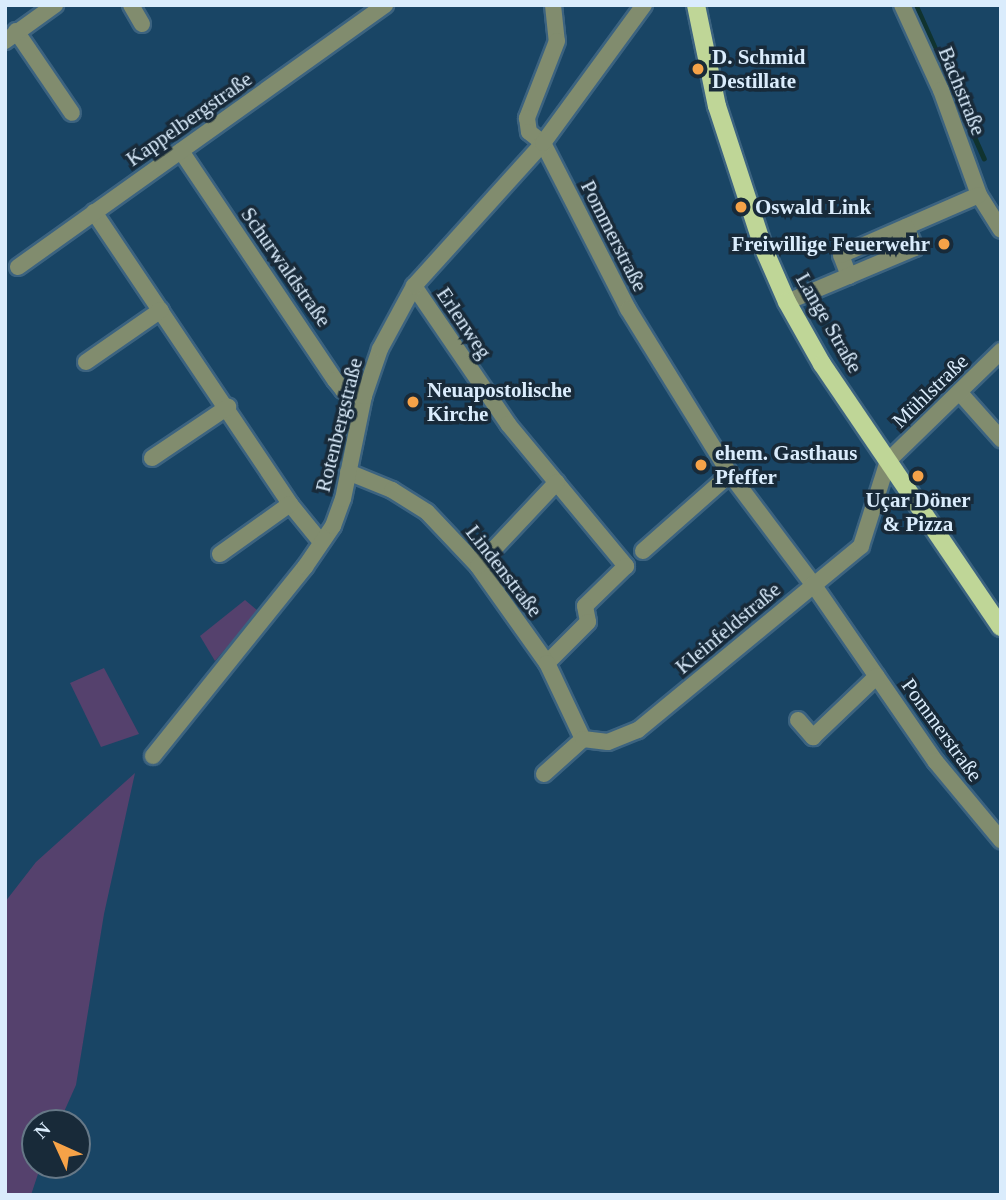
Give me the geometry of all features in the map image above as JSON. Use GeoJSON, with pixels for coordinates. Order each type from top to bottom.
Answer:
{"type":"FeatureCollection","features":[{"type":"Feature","properties":{"kind":"main road","name":"Lange Straße"},"geometry":{"type":"LineString","coordinates":[[696,5],[717,106],[763,247],[787,302],[822,364],[1001,627]]}},
{"type":"Feature","properties":{"kind":"street"},"geometry":{"type":"LineString","coordinates":[[55,5],[11,36],[72,113]]}},
{"type":"Feature","properties":{"kind":"street"},"geometry":{"type":"LineString","coordinates":[[131,5],[142,24]]}},
{"type":"Feature","properties":{"kind":"street","name":"Kappelbergstraße"},"geometry":{"type":"LineString","coordinates":[[18,267],[385,5]]}},
{"type":"Feature","properties":{"kind":"street","name":"Pommerstraße"},"geometry":{"type":"LineString","coordinates":[[553,5],[557,41],[527,118],[529,132],[542,143],[628,309],[730,474],[813,584],[936,762],[1001,840]]}},
{"type":"Feature","properties":{"kind":"street","name":"Rotenbergstraße"},"geometry":{"type":"LineString","coordinates":[[153,756],[321,542],[343,499],[364,396],[380,349],[414,286],[542,143],[643,5]]}},
{"type":"Feature","properties":{"kind":"street","name":"Bachstraße"},"geometry":{"type":"LineString","coordinates":[[902,5],[941,90],[979,195],[1001,230]]}},
{"type":"Feature","properties":{"kind":"street","name":"Schurwaldstraße"},"geometry":{"type":"LineString","coordinates":[[181,150],[335,380],[343,390],[364,396]]}},
{"type":"Feature","properties":{"kind":"street"},"geometry":{"type":"LineString","coordinates":[[849,276],[841,255],[979,195]]}},
{"type":"Feature","properties":{"kind":"street"},"geometry":{"type":"LineString","coordinates":[[94,212],[228,407],[290,504],[321,542]]}},
{"type":"Feature","properties":{"kind":"street"},"geometry":{"type":"LineString","coordinates":[[787,302],[915,248],[906,227]]}},
{"type":"Feature","properties":{"kind":"street","name":"Erlenweg"},"geometry":{"type":"LineString","coordinates":[[414,286],[508,424],[626,566],[585,606],[588,622],[547,663]]}},
{"type":"Feature","properties":{"kind":"street"},"geometry":{"type":"LineString","coordinates":[[86,362],[161,310]]}},
{"type":"Feature","properties":{"kind":"street","name":"Mühlstraße"},"geometry":{"type":"LineString","coordinates":[[888,461],[1001,351]]}},
{"type":"Feature","properties":{"kind":"street"},"geometry":{"type":"LineString","coordinates":[[960,393],[1001,439]]}},
{"type":"Feature","properties":{"kind":"street"},"geometry":{"type":"LineString","coordinates":[[152,458],[228,407]]}},
{"type":"Feature","properties":{"kind":"street","name":"Kleinfeldstraße"},"geometry":{"type":"LineString","coordinates":[[583,739],[608,742],[638,730],[861,546],[888,461]]}},
{"type":"Feature","properties":{"kind":"street","name":"Lindenstraße"},"geometry":{"type":"LineString","coordinates":[[348,472],[392,490],[427,512],[478,566],[547,663],[583,739]]}},
{"type":"Feature","properties":{"kind":"street"},"geometry":{"type":"LineString","coordinates":[[643,551],[730,474]]}},
{"type":"Feature","properties":{"kind":"street"},"geometry":{"type":"LineString","coordinates":[[478,566],[557,482]]}},
{"type":"Feature","properties":{"kind":"street"},"geometry":{"type":"LineString","coordinates":[[220,554],[290,504]]}},
{"type":"Feature","properties":{"kind":"street","name":"Pommerstraße"},"geometry":{"type":"LineString","coordinates":[[798,720],[813,737],[877,676]]}},
{"type":"Feature","properties":{"kind":"street"},"geometry":{"type":"LineString","coordinates":[[544,774],[583,739]]}},
{"type":"Feature","properties":{"kind":"shaded area"},"geometry":{"type":"Polygon","coordinates":[[[245,600],[258,611],[215,661],[200,636],[245,600]]]}},
{"type":"Feature","properties":{"kind":"shaded area"},"geometry":{"type":"Polygon","coordinates":[[[104,668],[139,734],[101,747],[70,683],[104,668]]]}},
{"type":"Feature","properties":{"kind":"shaded area"},"geometry":{"type":"Polygon","coordinates":[[[135,773],[104,914],[76,1085],[65,1109],[21,1109],[21,1179],[36,1179],[31,1195],[5,1195],[5,902],[36,862],[135,773]]]}},
{"type":"Feature","properties":{"kind":"waterway"},"geometry":{"type":"LineString","coordinates":[[916,5],[958,99]]}},
{"type":"Feature","properties":{"kind":"waterway"},"geometry":{"type":"LineString","coordinates":[[967,120],[984,158]]}},
{"type":"Feature","properties":{"kind":"place","name":"D. Schmid Destillate"},"geometry":{"type":"Point","coordinates":[698,69]}},
{"type":"Feature","properties":{"kind":"place","name":"Oswald Link"},"geometry":{"type":"Point","coordinates":[741,207]}},
{"type":"Feature","properties":{"kind":"place","name":"Freiwillige Feuerwehr"},"geometry":{"type":"Point","coordinates":[944,244]}},
{"type":"Feature","properties":{"kind":"place","name":"Neuapostolische Kirche"},"geometry":{"type":"Point","coordinates":[413,402]}},
{"type":"Feature","properties":{"kind":"place","name":"ehem. Gasthaus Pfeffer"},"geometry":{"type":"Point","coordinates":[701,465]}},
{"type":"Feature","properties":{"kind":"place","name":"Uçar Döner & Pizza"},"geometry":{"type":"Point","coordinates":[918,476]}}]}
